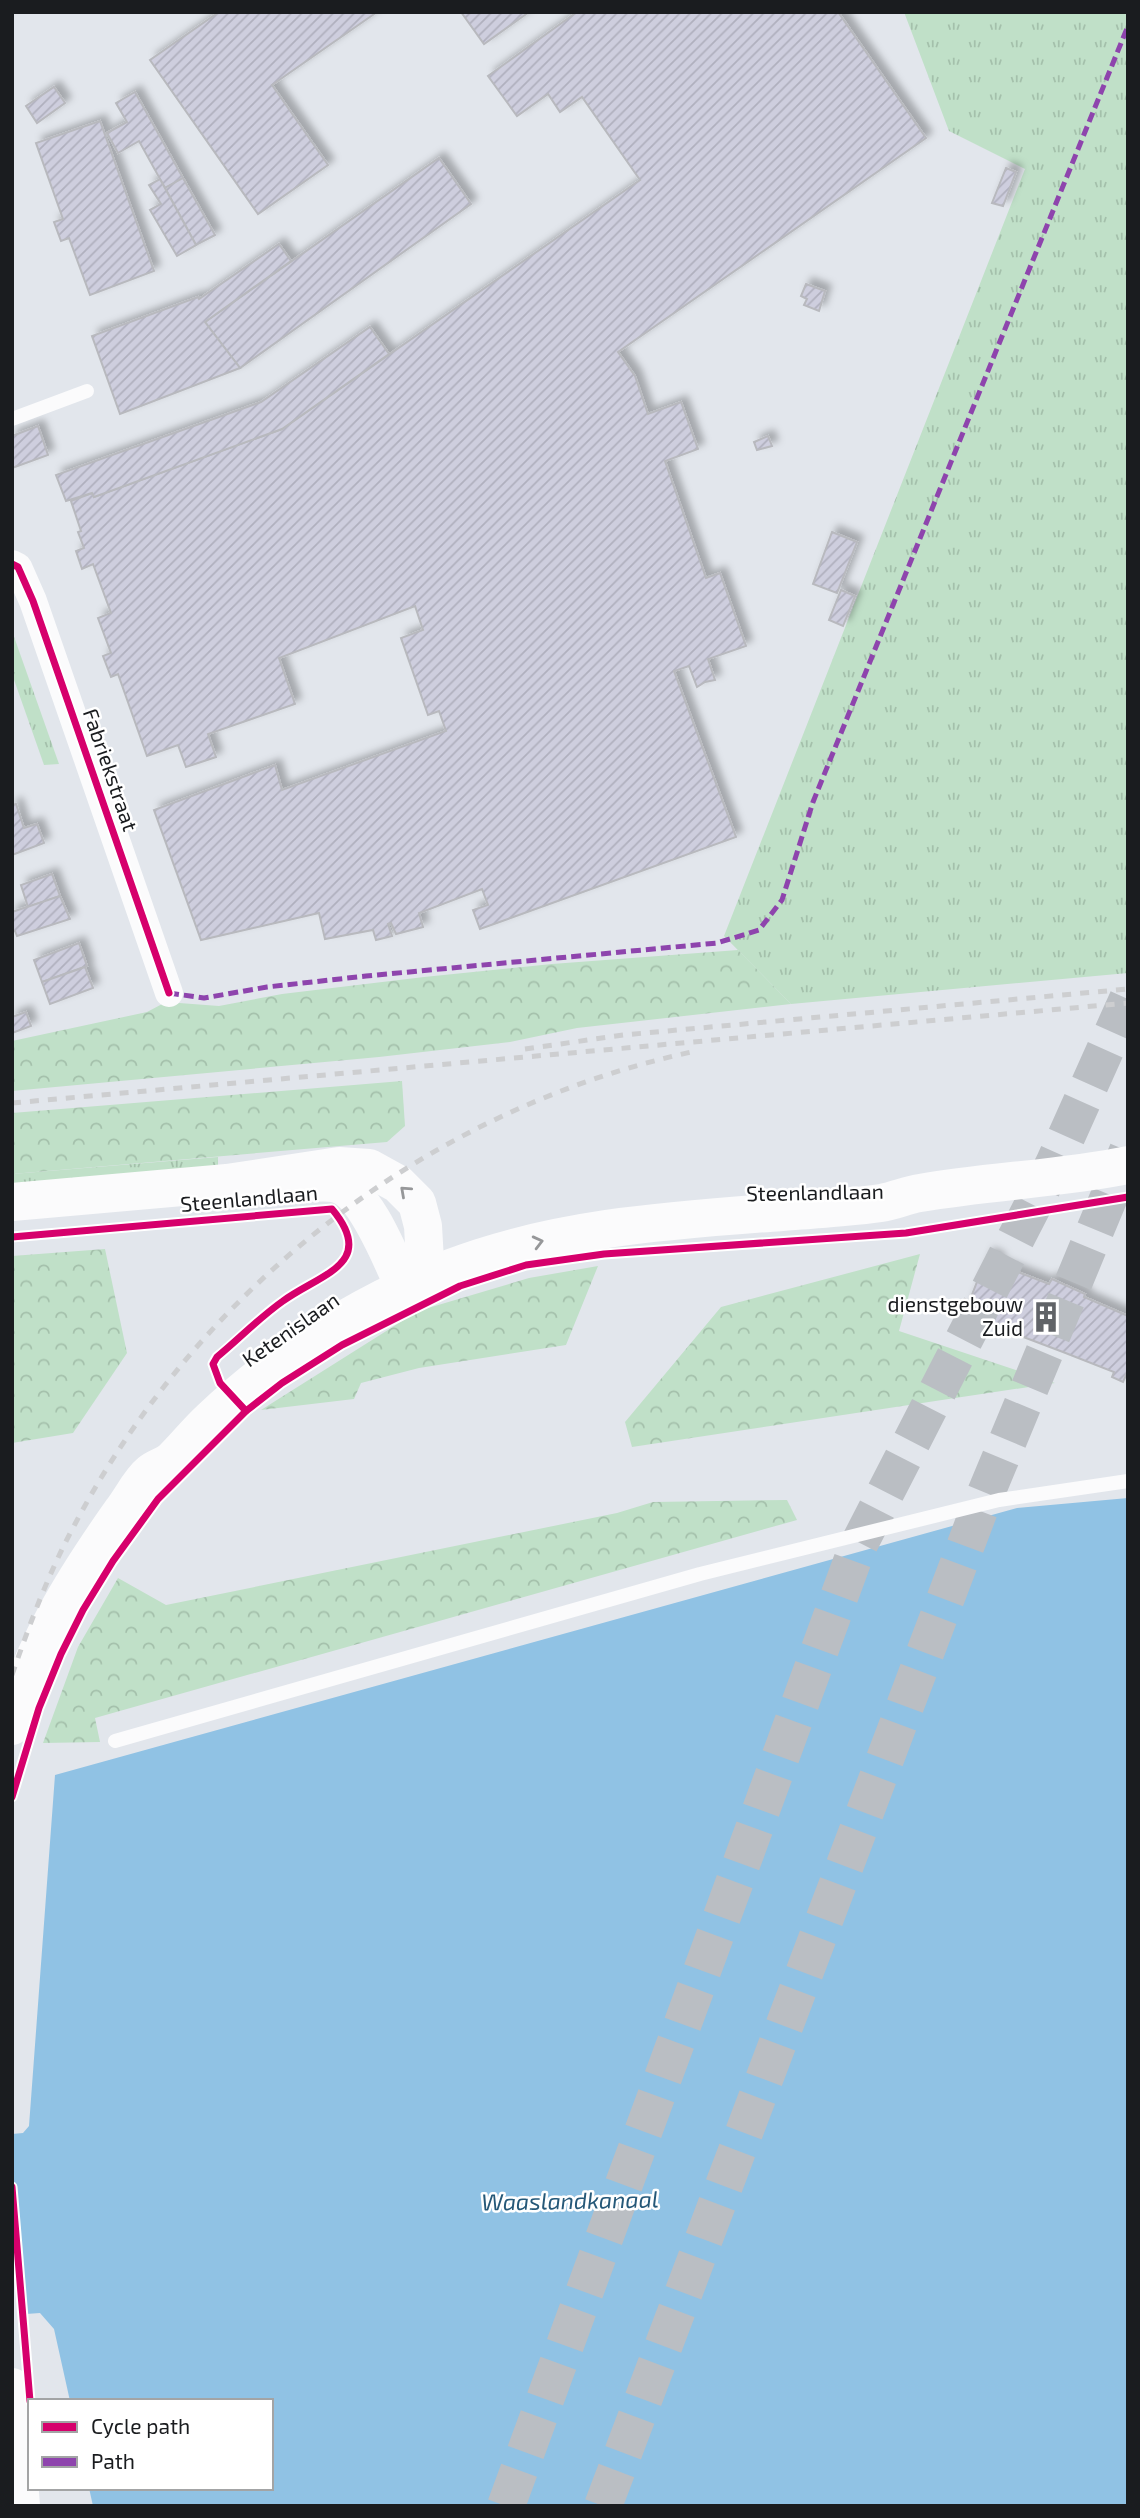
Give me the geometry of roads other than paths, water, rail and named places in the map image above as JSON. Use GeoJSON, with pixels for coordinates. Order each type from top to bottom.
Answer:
{"type":"FeatureCollection","features":[{"type":"Feature","properties":{"kind":"main road","name":"Steenlandlaan"},"geometry":{"type":"LineString","coordinates":[[12,1202],[227,1183],[337,1184],[353,1193],[412,1271],[588,1232],[697,1219],[883,1203],[918,1193],[1096,1172],[1128,1165]]}},
{"type":"Feature","properties":{"kind":"main road","name":"Ketenislaan"},"geometry":{"type":"LineString","coordinates":[[14,1709],[60,1609],[94,1552],[149,1474],[151,1460],[192,1409],[246,1359],[310,1313],[356,1285],[412,1271]]}},
{"type":"Feature","properties":{"kind":"main road"},"geometry":{"type":"LineString","coordinates":[[12,2387],[21,2506]]}},
{"type":"Feature","properties":{"kind":"street","name":"Fabriekstraat"},"geometry":{"type":"LineString","coordinates":[[12,564],[18,567],[33,601],[169,992]]}},
{"type":"Feature","properties":{"kind":"lane"},"geometry":{"type":"LineString","coordinates":[[12,419],[87,391]]}},
{"type":"Feature","properties":{"kind":"lane"},"geometry":{"type":"LineString","coordinates":[[115,1741],[700,1574],[999,1500],[1128,1481]]}},
{"type":"Feature","properties":{"kind":"water","name":"Waaslandkanaal"},"geometry":{"type":"Polygon","coordinates":[[[1128,1498],[1128,2506],[93,2506],[89,2490],[273,2490],[273,2399],[70,2399],[54,2329],[40,2313],[12,2315],[12,2134],[23,2133],[29,2126],[55,1775],[1017,1508],[1128,1498]]]}},
{"type":"Feature","properties":{"kind":"tunnel"},"geometry":{"type":"LineString","coordinates":[[506,2506],[857,1548],[1054,1164],[1128,999]]}},
{"type":"Feature","properties":{"kind":"tunnel"},"geometry":{"type":"LineString","coordinates":[[603,2506],[979,1510],[1128,1151]]}},
{"type":"Feature","properties":{"kind":"railway"},"geometry":{"type":"LineString","coordinates":[[525,1049],[623,1035],[1128,989]]}},
{"type":"Feature","properties":{"kind":"railway"},"geometry":{"type":"LineString","coordinates":[[12,1103],[1128,1003]]}},
{"type":"Feature","properties":{"kind":"railway"},"geometry":{"type":"LineString","coordinates":[[12,1675],[40,1598],[66,1542],[127,1437],[188,1357],[257,1284],[333,1219],[416,1162],[505,1115],[598,1078],[696,1051]]}},
{"type":"Feature","properties":{"kind":"place","name":"dienstgebouw Zuid"},"geometry":{"type":"Point","coordinates":[1046,1317]}}]}
